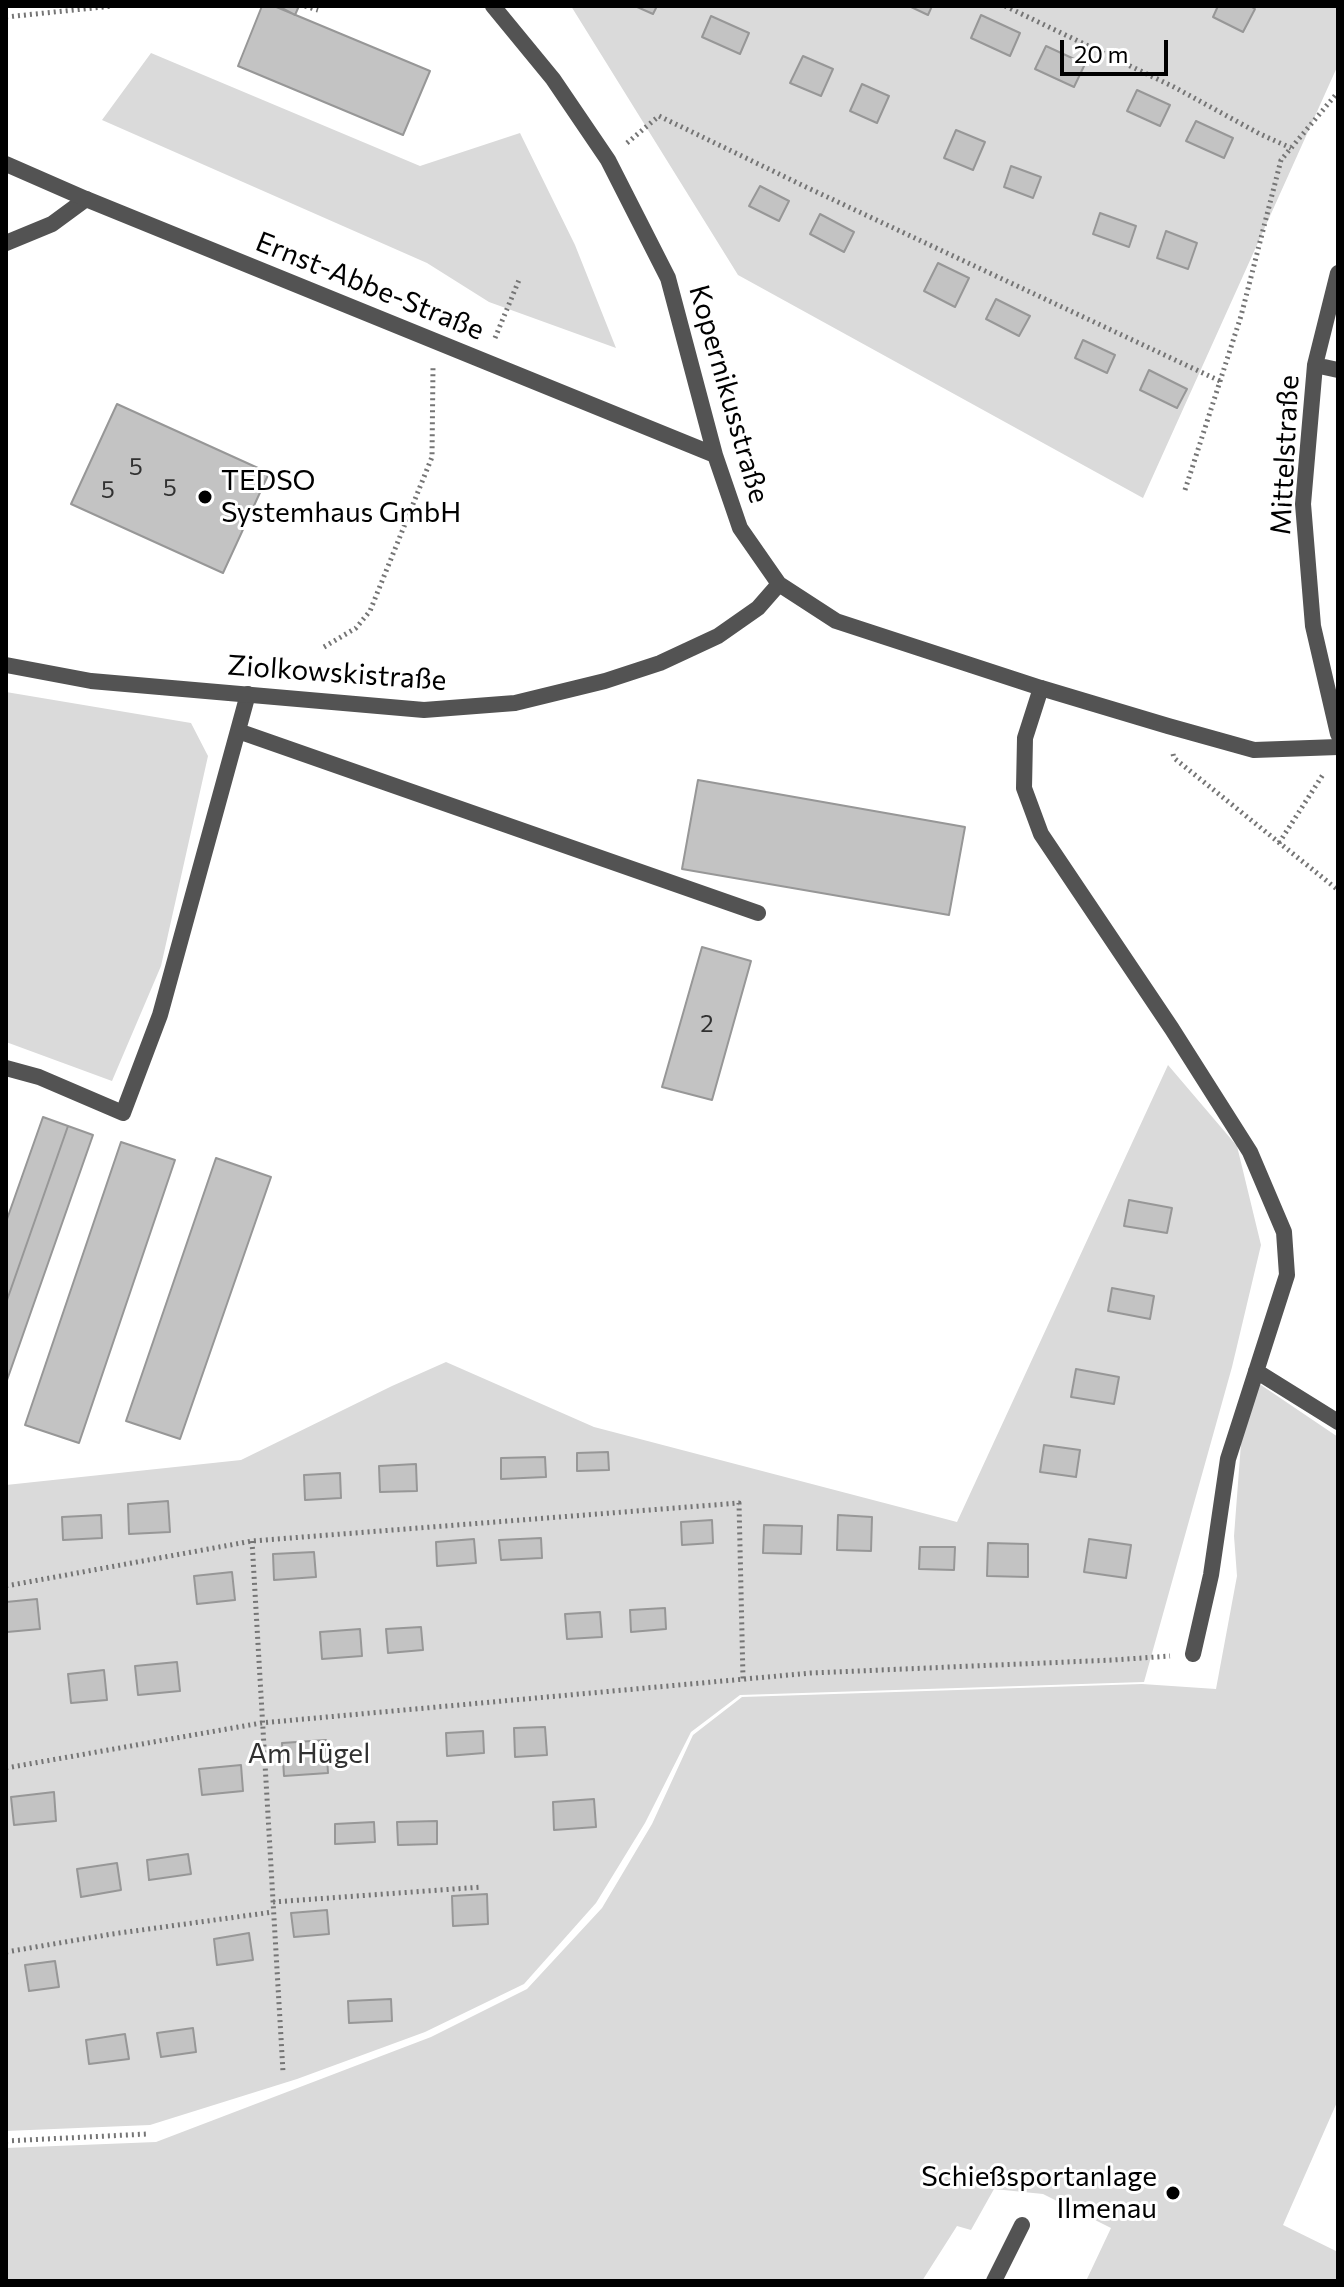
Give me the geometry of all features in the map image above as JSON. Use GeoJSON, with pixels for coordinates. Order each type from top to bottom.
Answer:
{"type":"FeatureCollection","features":[{"type":"Feature","properties":{"kind":"street","name":"Kopernikusstraße"},"geometry":{"type":"LineString","coordinates":[[493,6],[553,79],[608,160],[668,278],[715,455],[740,528],[779,584],[836,621],[1168,726],[1254,750],[1338,747]]}},
{"type":"Feature","properties":{"kind":"street","name":"Ernst-Abbe-Straße"},"geometry":{"type":"LineString","coordinates":[[6,164],[715,455]]}},
{"type":"Feature","properties":{"kind":"street"},"geometry":{"type":"LineString","coordinates":[[6,243],[52,224],[86,199]]}},
{"type":"Feature","properties":{"kind":"street","name":"Mittelstraße"},"geometry":{"type":"LineString","coordinates":[[1338,273],[1315,365],[1303,504],[1313,626],[1338,734]]}},
{"type":"Feature","properties":{"kind":"street"},"geometry":{"type":"LineString","coordinates":[[1315,365],[1338,370]]}},
{"type":"Feature","properties":{"kind":"street","name":"Ziolkowskistraße"},"geometry":{"type":"LineString","coordinates":[[6,665],[91,681],[424,710],[515,703],[605,681],[660,663],[718,636],[758,608],[779,584]]}},
{"type":"Feature","properties":{"kind":"street"},"geometry":{"type":"LineString","coordinates":[[1041,688],[1025,738],[1024,788],[1041,834],[1164,1016],[1250,1152],[1284,1232],[1287,1275],[1228,1459],[1211,1575],[1193,1654]]}},
{"type":"Feature","properties":{"kind":"street"},"geometry":{"type":"LineString","coordinates":[[6,1068],[39,1077],[123,1113],[160,1015],[248,694]]}},
{"type":"Feature","properties":{"kind":"street"},"geometry":{"type":"LineString","coordinates":[[238,731],[758,913]]}},
{"type":"Feature","properties":{"kind":"street"},"geometry":{"type":"LineString","coordinates":[[1256,1371],[1338,1422]]}},
{"type":"Feature","properties":{"kind":"street"},"geometry":{"type":"LineString","coordinates":[[994,2281],[1022,2225]]}},
{"type":"Feature","properties":{"kind":"path"},"geometry":{"type":"LineString","coordinates":[[6,17],[113,6]]}},
{"type":"Feature","properties":{"kind":"path"},"geometry":{"type":"LineString","coordinates":[[305,6],[318,10]]}},
{"type":"Feature","properties":{"kind":"path"},"geometry":{"type":"LineString","coordinates":[[1005,6],[1174,87],[1291,148]]}},
{"type":"Feature","properties":{"kind":"path"},"geometry":{"type":"LineString","coordinates":[[1185,490],[1241,316],[1281,160],[1338,92]]}},
{"type":"Feature","properties":{"kind":"path"},"geometry":{"type":"LineString","coordinates":[[608,160],[659,116],[1220,381]]}},
{"type":"Feature","properties":{"kind":"path"},"geometry":{"type":"LineString","coordinates":[[486,361],[519,280]]}},
{"type":"Feature","properties":{"kind":"path"},"geometry":{"type":"LineString","coordinates":[[324,647],[356,628],[370,611],[432,457],[433,340]]}},
{"type":"Feature","properties":{"kind":"path"},"geometry":{"type":"LineString","coordinates":[[1168,726],[1174,758],[1338,890]]}},
{"type":"Feature","properties":{"kind":"path"},"geometry":{"type":"LineString","coordinates":[[1279,843],[1330,764]]}},
{"type":"Feature","properties":{"kind":"path"},"geometry":{"type":"LineString","coordinates":[[6,1586],[252,1541],[739,1503],[743,1679]]}},
{"type":"Feature","properties":{"kind":"path"},"geometry":{"type":"LineString","coordinates":[[252,1541],[283,2072]]}},
{"type":"Feature","properties":{"kind":"path"},"geometry":{"type":"LineString","coordinates":[[6,1768],[261,1723],[811,1673],[1193,1654]]}},
{"type":"Feature","properties":{"kind":"path"},"geometry":{"type":"LineString","coordinates":[[273,1902],[482,1887]]}},
{"type":"Feature","properties":{"kind":"path"},"geometry":{"type":"LineString","coordinates":[[6,1952],[273,1912]]}},
{"type":"Feature","properties":{"kind":"path"},"geometry":{"type":"LineString","coordinates":[[6,2141],[147,2134]]}},
{"type":"Feature","properties":{"kind":"green space"},"geometry":{"type":"Polygon","coordinates":[[[571,6],[1338,6],[1338,65],[1143,498],[738,275],[571,6]]]}},
{"type":"Feature","properties":{"kind":"green space"},"geometry":{"type":"Polygon","coordinates":[[[151,53],[420,166],[520,133],[575,245],[616,348],[489,302],[427,263],[102,120],[151,53]]]}},
{"type":"Feature","properties":{"kind":"green space"},"geometry":{"type":"Polygon","coordinates":[[[6,692],[191,723],[208,756],[161,966],[112,1081],[6,1042],[6,692]]]}},
{"type":"Feature","properties":{"kind":"green space","name":"Am Hügel"},"geometry":{"type":"Polygon","coordinates":[[[1168,1065],[1237,1146],[1261,1245],[1232,1367],[1144,1682],[740,1695],[691,1732],[645,1823],[596,1903],[524,1984],[425,2032],[297,2079],[150,2125],[6,2131],[6,1485],[241,1460],[446,1362],[594,1427],[957,1522],[1168,1065]]]}},
{"type":"Feature","properties":{"kind":"green space"},"geometry":{"type":"Polygon","coordinates":[[[1258,1383],[1338,1437],[1338,2100],[1283,2225],[1338,2252],[1338,2281],[1086,2281],[1111,2228],[1043,2194],[994,2189],[971,2230],[957,2226],[922,2281],[6,2281],[6,2148],[156,2142],[431,2037],[527,1989],[602,1908],[652,1824],[693,1735],[742,1697],[1142,1684],[1216,1689],[1237,1576],[1234,1536],[1243,1417],[1258,1383]]]}},
{"type":"Feature","properties":{"kind":"building"},"geometry":{"type":"Polygon","coordinates":[[[262,6],[274,6],[430,71],[403,135],[238,66],[262,6]]]}},
{"type":"Feature","properties":{"kind":"building"},"geometry":{"type":"Polygon","coordinates":[[[278,6],[299,6],[295,15],[278,6]]]}},
{"type":"Feature","properties":{"kind":"building"},"geometry":{"type":"Polygon","coordinates":[[[635,6],[657,6],[653,14],[635,6]]]}},
{"type":"Feature","properties":{"kind":"building"},"geometry":{"type":"Polygon","coordinates":[[[909,6],[932,6],[928,15],[909,6]]]}},
{"type":"Feature","properties":{"kind":"building"},"geometry":{"type":"Polygon","coordinates":[[[1218,6],[1250,6],[1255,9],[1243,32],[1213,17],[1218,6]]]}},
{"type":"Feature","properties":{"kind":"building"},"geometry":{"type":"Polygon","coordinates":[[[981,15],[1020,33],[1010,56],[971,38],[981,15]]]}},
{"type":"Feature","properties":{"kind":"building"},"geometry":{"type":"Polygon","coordinates":[[[711,16],[749,33],[740,54],[702,37],[711,16]]]}},
{"type":"Feature","properties":{"kind":"building"},"geometry":{"type":"Polygon","coordinates":[[[1046,46],[1085,64],[1074,87],[1035,69],[1046,46]]]}},
{"type":"Feature","properties":{"kind":"building"},"geometry":{"type":"Polygon","coordinates":[[[803,56],[833,69],[821,96],[790,83],[803,56]]]}},
{"type":"Feature","properties":{"kind":"building"},"geometry":{"type":"Polygon","coordinates":[[[862,84],[889,96],[877,123],[850,111],[862,84]]]}},
{"type":"Feature","properties":{"kind":"building"},"geometry":{"type":"Polygon","coordinates":[[[1137,90],[1170,105],[1160,126],[1127,111],[1137,90]]]}},
{"type":"Feature","properties":{"kind":"building"},"geometry":{"type":"Polygon","coordinates":[[[1196,121],[1233,138],[1224,158],[1186,141],[1196,121]]]}},
{"type":"Feature","properties":{"kind":"building"},"geometry":{"type":"Polygon","coordinates":[[[956,130],[985,142],[973,170],[944,158],[956,130]]]}},
{"type":"Feature","properties":{"kind":"building"},"geometry":{"type":"Polygon","coordinates":[[[1011,166],[1041,177],[1033,198],[1004,187],[1011,166]]]}},
{"type":"Feature","properties":{"kind":"building"},"geometry":{"type":"Polygon","coordinates":[[[760,186],[789,201],[779,221],[749,206],[760,186]]]}},
{"type":"Feature","properties":{"kind":"building"},"geometry":{"type":"Polygon","coordinates":[[[1100,213],[1136,226],[1129,247],[1093,234],[1100,213]]]}},
{"type":"Feature","properties":{"kind":"building"},"geometry":{"type":"Polygon","coordinates":[[[820,214],[854,232],[844,252],[810,234],[820,214]]]}},
{"type":"Feature","properties":{"kind":"building"},"geometry":{"type":"Polygon","coordinates":[[[1166,231],[1197,243],[1188,269],[1157,258],[1166,231]]]}},
{"type":"Feature","properties":{"kind":"building"},"geometry":{"type":"Polygon","coordinates":[[[938,263],[969,278],[955,307],[924,291],[938,263]]]}},
{"type":"Feature","properties":{"kind":"building"},"geometry":{"type":"Polygon","coordinates":[[[996,299],[1030,316],[1019,336],[986,319],[996,299]]]}},
{"type":"Feature","properties":{"kind":"building"},"geometry":{"type":"Polygon","coordinates":[[[1083,340],[1115,355],[1107,373],[1075,358],[1083,340]]]}},
{"type":"Feature","properties":{"kind":"building"},"geometry":{"type":"Polygon","coordinates":[[[1149,370],[1187,389],[1177,408],[1140,390],[1149,370]]]}},
{"type":"Feature","properties":{"kind":"building"},"geometry":{"type":"Polygon","coordinates":[[[117,404],[269,473],[223,573],[71,504],[117,404]]]}},
{"type":"Feature","properties":{"kind":"building"},"geometry":{"type":"Polygon","coordinates":[[[698,780],[965,827],[949,915],[682,869],[698,780]]]}},
{"type":"Feature","properties":{"kind":"building"},"geometry":{"type":"Polygon","coordinates":[[[702,947],[751,961],[712,1100],[662,1087],[702,947]]]}},
{"type":"Feature","properties":{"kind":"building"},"geometry":{"type":"Polygon","coordinates":[[[43,1117],[68,1126],[6,1303],[6,1222],[43,1117]]]}},
{"type":"Feature","properties":{"kind":"building"},"geometry":{"type":"Polygon","coordinates":[[[68,1126],[93,1135],[6,1383],[6,1303],[68,1126]]]}},
{"type":"Feature","properties":{"kind":"building"},"geometry":{"type":"Polygon","coordinates":[[[121,1142],[175,1160],[79,1443],[25,1425],[121,1142]]]}},
{"type":"Feature","properties":{"kind":"building"},"geometry":{"type":"Polygon","coordinates":[[[216,1158],[271,1177],[180,1439],[126,1421],[216,1158]]]}},
{"type":"Feature","properties":{"kind":"building"},"geometry":{"type":"Polygon","coordinates":[[[1129,1200],[1172,1208],[1167,1233],[1124,1226],[1129,1200]]]}},
{"type":"Feature","properties":{"kind":"building"},"geometry":{"type":"Polygon","coordinates":[[[1112,1288],[1154,1296],[1150,1319],[1108,1311],[1112,1288]]]}},
{"type":"Feature","properties":{"kind":"building"},"geometry":{"type":"Polygon","coordinates":[[[1076,1369],[1119,1377],[1114,1404],[1071,1397],[1076,1369]]]}},
{"type":"Feature","properties":{"kind":"building"},"geometry":{"type":"Polygon","coordinates":[[[1044,1445],[1080,1450],[1076,1477],[1040,1472],[1044,1445]]]}},
{"type":"Feature","properties":{"kind":"building"},"geometry":{"type":"Polygon","coordinates":[[[608,1452],[609,1470],[577,1471],[577,1453],[608,1452]]]}},
{"type":"Feature","properties":{"kind":"building"},"geometry":{"type":"Polygon","coordinates":[[[545,1457],[546,1477],[501,1479],[501,1458],[545,1457]]]}},
{"type":"Feature","properties":{"kind":"building"},"geometry":{"type":"Polygon","coordinates":[[[416,1464],[417,1491],[380,1492],[379,1466],[416,1464]]]}},
{"type":"Feature","properties":{"kind":"building"},"geometry":{"type":"Polygon","coordinates":[[[340,1473],[341,1498],[305,1500],[304,1475],[340,1473]]]}},
{"type":"Feature","properties":{"kind":"building"},"geometry":{"type":"Polygon","coordinates":[[[168,1501],[170,1532],[129,1534],[128,1504],[168,1501]]]}},
{"type":"Feature","properties":{"kind":"building"},"geometry":{"type":"Polygon","coordinates":[[[101,1515],[102,1538],[63,1540],[62,1517],[101,1515]]]}},
{"type":"Feature","properties":{"kind":"building"},"geometry":{"type":"Polygon","coordinates":[[[838,1515],[872,1517],[871,1551],[837,1550],[838,1515]]]}},
{"type":"Feature","properties":{"kind":"building"},"geometry":{"type":"Polygon","coordinates":[[[712,1520],[713,1543],[682,1545],[681,1522],[712,1520]]]}},
{"type":"Feature","properties":{"kind":"building"},"geometry":{"type":"Polygon","coordinates":[[[764,1525],[802,1526],[801,1554],[763,1553],[764,1525]]]}},
{"type":"Feature","properties":{"kind":"building"},"geometry":{"type":"Polygon","coordinates":[[[541,1538],[542,1558],[501,1560],[499,1540],[541,1538]]]}},
{"type":"Feature","properties":{"kind":"building"},"geometry":{"type":"Polygon","coordinates":[[[474,1539],[476,1563],[437,1566],[436,1542],[474,1539]]]}},
{"type":"Feature","properties":{"kind":"building"},"geometry":{"type":"Polygon","coordinates":[[[1089,1539],[1131,1545],[1126,1578],[1084,1572],[1089,1539]]]}},
{"type":"Feature","properties":{"kind":"building"},"geometry":{"type":"Polygon","coordinates":[[[988,1543],[1028,1544],[1028,1577],[987,1576],[988,1543]]]}},
{"type":"Feature","properties":{"kind":"building"},"geometry":{"type":"Polygon","coordinates":[[[920,1547],[955,1547],[954,1570],[919,1569],[920,1547]]]}},
{"type":"Feature","properties":{"kind":"building"},"geometry":{"type":"Polygon","coordinates":[[[314,1552],[316,1577],[274,1580],[273,1554],[314,1552]]]}},
{"type":"Feature","properties":{"kind":"building"},"geometry":{"type":"Polygon","coordinates":[[[232,1572],[235,1600],[197,1604],[194,1576],[232,1572]]]}},
{"type":"Feature","properties":{"kind":"building"},"geometry":{"type":"Polygon","coordinates":[[[37,1599],[40,1629],[7,1632],[6,1602],[37,1599]]]}},
{"type":"Feature","properties":{"kind":"building"},"geometry":{"type":"Polygon","coordinates":[[[665,1608],[666,1629],[631,1632],[630,1610],[665,1608]]]}},
{"type":"Feature","properties":{"kind":"building"},"geometry":{"type":"Polygon","coordinates":[[[600,1612],[602,1637],[567,1639],[565,1614],[600,1612]]]}},
{"type":"Feature","properties":{"kind":"building"},"geometry":{"type":"Polygon","coordinates":[[[421,1627],[423,1650],[388,1653],[386,1629],[421,1627]]]}},
{"type":"Feature","properties":{"kind":"building"},"geometry":{"type":"Polygon","coordinates":[[[360,1629],[362,1656],[322,1659],[320,1632],[360,1629]]]}},
{"type":"Feature","properties":{"kind":"building"},"geometry":{"type":"Polygon","coordinates":[[[177,1662],[180,1691],[138,1695],[135,1666],[177,1662]]]}},
{"type":"Feature","properties":{"kind":"building"},"geometry":{"type":"Polygon","coordinates":[[[104,1670],[107,1700],[71,1703],[68,1674],[104,1670]]]}},
{"type":"Feature","properties":{"kind":"building"},"geometry":{"type":"Polygon","coordinates":[[[545,1727],[547,1755],[515,1757],[514,1728],[545,1727]]]}},
{"type":"Feature","properties":{"kind":"building"},"geometry":{"type":"Polygon","coordinates":[[[483,1731],[484,1753],[447,1756],[446,1733],[483,1731]]]}},
{"type":"Feature","properties":{"kind":"building"},"geometry":{"type":"Polygon","coordinates":[[[326,1740],[328,1773],[284,1776],[282,1743],[326,1740]]]}},
{"type":"Feature","properties":{"kind":"building"},"geometry":{"type":"Polygon","coordinates":[[[241,1765],[243,1791],[202,1795],[199,1769],[241,1765]]]}},
{"type":"Feature","properties":{"kind":"building"},"geometry":{"type":"Polygon","coordinates":[[[54,1792],[56,1821],[14,1825],[11,1797],[54,1792]]]}},
{"type":"Feature","properties":{"kind":"building"},"geometry":{"type":"Polygon","coordinates":[[[594,1799],[596,1827],[554,1830],[553,1802],[594,1799]]]}},
{"type":"Feature","properties":{"kind":"building"},"geometry":{"type":"Polygon","coordinates":[[[437,1821],[437,1844],[398,1845],[397,1822],[437,1821]]]}},
{"type":"Feature","properties":{"kind":"building"},"geometry":{"type":"Polygon","coordinates":[[[374,1822],[375,1842],[335,1844],[335,1824],[374,1822]]]}},
{"type":"Feature","properties":{"kind":"building"},"geometry":{"type":"Polygon","coordinates":[[[188,1854],[191,1874],[149,1880],[147,1860],[188,1854]]]}},
{"type":"Feature","properties":{"kind":"building"},"geometry":{"type":"Polygon","coordinates":[[[117,1863],[121,1890],[81,1897],[77,1869],[117,1863]]]}},
{"type":"Feature","properties":{"kind":"building"},"geometry":{"type":"Polygon","coordinates":[[[487,1894],[488,1924],[453,1926],[452,1896],[487,1894]]]}},
{"type":"Feature","properties":{"kind":"building"},"geometry":{"type":"Polygon","coordinates":[[[327,1910],[329,1934],[294,1937],[291,1913],[327,1910]]]}},
{"type":"Feature","properties":{"kind":"building"},"geometry":{"type":"Polygon","coordinates":[[[249,1933],[253,1960],[217,1965],[214,1939],[249,1933]]]}},
{"type":"Feature","properties":{"kind":"building"},"geometry":{"type":"Polygon","coordinates":[[[55,1961],[59,1987],[29,1991],[25,1965],[55,1961]]]}},
{"type":"Feature","properties":{"kind":"building"},"geometry":{"type":"Polygon","coordinates":[[[391,1999],[392,2021],[349,2023],[348,2001],[391,1999]]]}},
{"type":"Feature","properties":{"kind":"building"},"geometry":{"type":"Polygon","coordinates":[[[193,2028],[196,2052],[161,2057],[157,2033],[193,2028]]]}},
{"type":"Feature","properties":{"kind":"building"},"geometry":{"type":"Polygon","coordinates":[[[125,2034],[129,2059],[89,2064],[86,2040],[125,2034]]]}},
{"type":"Feature","properties":{"kind":"place","name":"TEDSO Systemhaus GmbH"},"geometry":{"type":"Point","coordinates":[205,497]}},
{"type":"Feature","properties":{"kind":"place","name":"Schießsportanlage Ilmenau"},"geometry":{"type":"Point","coordinates":[1173,2193]}}]}
